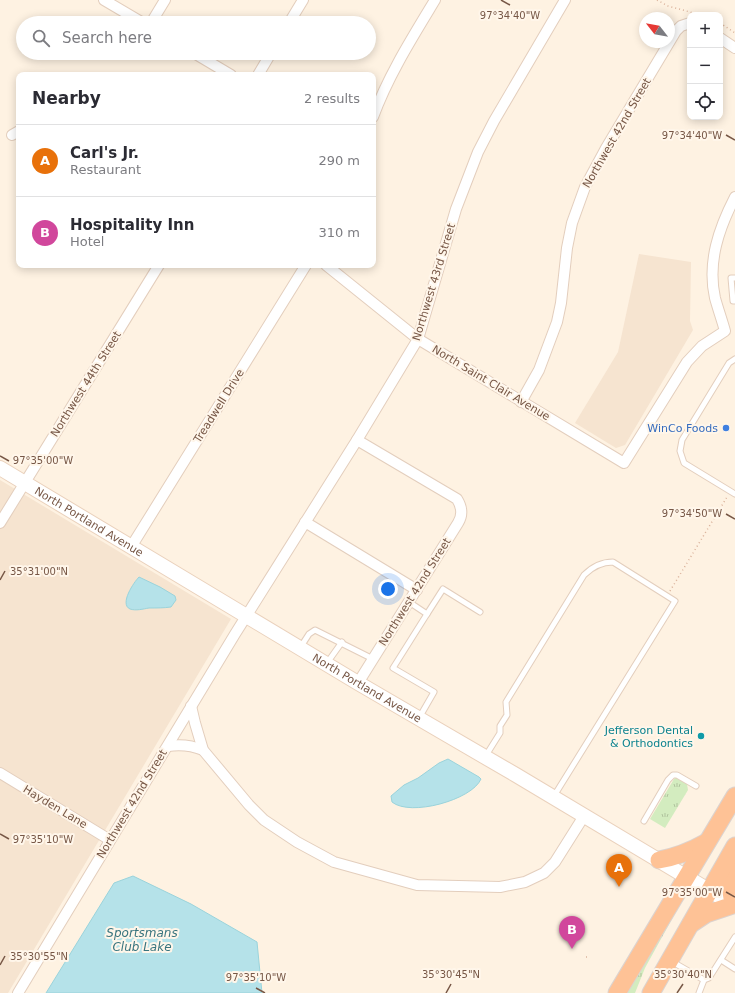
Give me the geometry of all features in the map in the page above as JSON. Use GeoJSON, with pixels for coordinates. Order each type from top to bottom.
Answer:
{"type":"FeatureCollection","features":[{"type":"Feature","properties":{"kind":"highway"},"geometry":{"type":"LineString","coordinates":[[617,993],[735,796]]}},
{"type":"Feature","properties":{"kind":"highway"},"geometry":{"type":"LineString","coordinates":[[658,860],[688,852],[707,842]]}},
{"type":"Feature","properties":{"kind":"highway"},"geometry":{"type":"LineString","coordinates":[[652,993],[733,854]]}},
{"type":"Feature","properties":{"kind":"highway"},"geometry":{"type":"LineString","coordinates":[[691,924],[706,914],[734,906],[730,878],[733,854]]}},
{"type":"Feature","properties":{"kind":"main road","name":"North Portland Avenue"},"geometry":{"type":"LineString","coordinates":[[0,468],[734,906]]}},
{"type":"Feature","properties":{"kind":"street"},"geometry":{"type":"LineString","coordinates":[[104,0],[131,16]]}},
{"type":"Feature","properties":{"kind":"street"},"geometry":{"type":"LineString","coordinates":[[155,16],[165,0]]}},
{"type":"Feature","properties":{"kind":"street"},"geometry":{"type":"LineString","coordinates":[[293,16],[303,0]]}},
{"type":"Feature","properties":{"kind":"street"},"geometry":{"type":"LineString","coordinates":[[376,109],[381,96],[409,43],[435,0]]}},
{"type":"Feature","properties":{"kind":"street","name":"Northwest 43rd Street"},"geometry":{"type":"LineString","coordinates":[[246,616],[357,440],[418,339],[456,209],[478,152],[494,121],[565,0]]}},
{"type":"Feature","properties":{"kind":"street","name":"Northwest 42nd Street"},"geometry":{"type":"LineString","coordinates":[[521,402],[539,370],[557,322],[561,303],[568,241],[572,223],[585,187],[606,148],[679,28],[687,24]]}},
{"type":"Feature","properties":{"kind":"street"},"geometry":{"type":"LineString","coordinates":[[723,40],[735,48]]}},
{"type":"Feature","properties":{"kind":"street"},"geometry":{"type":"LineString","coordinates":[[206,60],[226,72]]}},
{"type":"Feature","properties":{"kind":"street"},"geometry":{"type":"LineString","coordinates":[[260,72],[267,60]]}},
{"type":"Feature","properties":{"kind":"street"},"geometry":{"type":"LineString","coordinates":[[735,197],[723,220],[715,250],[713,275],[715,297],[725,331],[735,329]]}},
{"type":"Feature","properties":{"kind":"street","name":"Northwest 44th Street"},"geometry":{"type":"LineString","coordinates":[[0,523],[157,268]]}},
{"type":"Feature","properties":{"kind":"street","name":"Treadwell Drive"},"geometry":{"type":"LineString","coordinates":[[131,547],[304,268]]}},
{"type":"Feature","properties":{"kind":"street","name":"North Saint Clair Avenue"},"geometry":{"type":"LineString","coordinates":[[330,268],[418,339],[624,463],[687,362],[702,346],[725,331]]}},
{"type":"Feature","properties":{"kind":"street","name":"Northwest 42nd Street"},"geometry":{"type":"LineString","coordinates":[[357,440],[457,499],[460,504],[461,518],[358,683]]}},
{"type":"Feature","properties":{"kind":"street"},"geometry":{"type":"LineString","coordinates":[[305,522],[417,590]]}},
{"type":"Feature","properties":{"kind":"street","name":"Northwest 42nd Street"},"geometry":{"type":"LineString","coordinates":[[18,993],[246,616]]}},
{"type":"Feature","properties":{"kind":"street"},"geometry":{"type":"LineString","coordinates":[[191,706],[203,750],[249,805],[264,820],[297,842],[334,862],[417,885],[500,887],[525,882],[544,873],[558,857],[584,816]]}},
{"type":"Feature","properties":{"kind":"street"},"geometry":{"type":"LineString","coordinates":[[168,746],[178,744],[192,746],[203,750]]}},
{"type":"Feature","properties":{"kind":"street","name":"Hayden Lane"},"geometry":{"type":"LineString","coordinates":[[0,773],[110,840]]}},
{"type":"Feature","properties":{"kind":"lane"},"geometry":{"type":"LineString","coordinates":[[735,278],[731,278],[733,301],[735,301]]}},
{"type":"Feature","properties":{"kind":"lane"},"geometry":{"type":"LineString","coordinates":[[735,359],[729,362],[682,440],[680,451],[684,463],[735,494]]}},
{"type":"Feature","properties":{"kind":"lane"},"geometry":{"type":"LineString","coordinates":[[485,757],[500,732],[500,726],[507,715],[506,702],[584,575],[601,563],[613,562],[676,601],[553,797]]}},
{"type":"Feature","properties":{"kind":"lane"},"geometry":{"type":"LineString","coordinates":[[418,718],[434,692],[393,668],[443,589],[480,612]]}},
{"type":"Feature","properties":{"kind":"lane"},"geometry":{"type":"LineString","coordinates":[[409,602],[427,614]]}},
{"type":"Feature","properties":{"kind":"lane"},"geometry":{"type":"LineString","coordinates":[[300,648],[310,634],[316,630],[373,659]]}},
{"type":"Feature","properties":{"kind":"lane"},"geometry":{"type":"LineString","coordinates":[[327,664],[342,642]]}},
{"type":"Feature","properties":{"kind":"lane"},"geometry":{"type":"LineString","coordinates":[[644,821],[668,780],[673,775],[677,775],[696,786]]}},
{"type":"Feature","properties":{"kind":"lane"},"geometry":{"type":"LineString","coordinates":[[699,993],[704,980],[709,978],[735,937]]}},
{"type":"Feature","properties":{"kind":"lane"},"geometry":{"type":"LineString","coordinates":[[721,960],[735,969]]}},
{"type":"Feature","properties":{"kind":"lane"},"geometry":{"type":"LineString","coordinates":[[670,961],[704,980]]}},
{"type":"Feature","properties":{"kind":"path"},"geometry":{"type":"LineString","coordinates":[[657,0],[668,6],[690,12]]}},
{"type":"Feature","properties":{"kind":"path"},"geometry":{"type":"LineString","coordinates":[[723,25],[735,33]]}},
{"type":"Feature","properties":{"kind":"path"},"geometry":{"type":"LineString","coordinates":[[670,591],[727,497]]}},
{"type":"Feature","properties":{"kind":"shaded area"},"geometry":{"type":"Polygon","coordinates":[[[639,254],[691,262],[690,321],[693,330],[625,445],[616,448],[575,423],[618,352],[639,254]]]}},
{"type":"Feature","properties":{"kind":"shaded area"},"geometry":{"type":"Polygon","coordinates":[[[0,480],[231,619],[8,993],[0,993],[0,480]]]}},
{"type":"Feature","properties":{"kind":"green space"},"geometry":{"type":"Polygon","coordinates":[[[677,777],[687,784],[688,790],[665,828],[650,819],[674,779],[677,777]]]}},
{"type":"Feature","properties":{"kind":"green space"},"geometry":{"type":"Polygon","coordinates":[[[678,904],[678,908],[645,968],[635,993],[623,993],[678,904]]]}},
{"type":"Feature","properties":{"kind":"water"},"geometry":{"type":"Polygon","coordinates":[[[139,577],[175,596],[176,600],[171,607],[140,610],[130,609],[126,603],[128,593],[139,577]]]}},
{"type":"Feature","properties":{"kind":"water"},"geometry":{"type":"Polygon","coordinates":[[[448,759],[481,779],[475,787],[466,794],[454,799],[426,807],[412,808],[401,806],[392,802],[391,796],[404,785],[448,759]]]}},
{"type":"Feature","properties":{"kind":"water","name":"Sportsmans Club Lake"},"geometry":{"type":"Polygon","coordinates":[[[133,876],[191,904],[257,942],[262,993],[46,993],[114,883],[133,876]]]}},
{"type":"Feature","properties":{"kind":"place","name":"WinCo Foods"},"geometry":{"type":"Point","coordinates":[726,428]}},
{"type":"Feature","properties":{"kind":"place","name":"Jefferson Dental & Orthodontics"},"geometry":{"type":"Point","coordinates":[701,736]}},
{"type":"Feature","properties":{"kind":"place","name":"Carl's Jr."},"geometry":{"type":"Point","coordinates":[619,887]}},
{"type":"Feature","properties":{"kind":"place","name":"Hospitality Inn"},"geometry":{"type":"Point","coordinates":[572,949]}}]}
